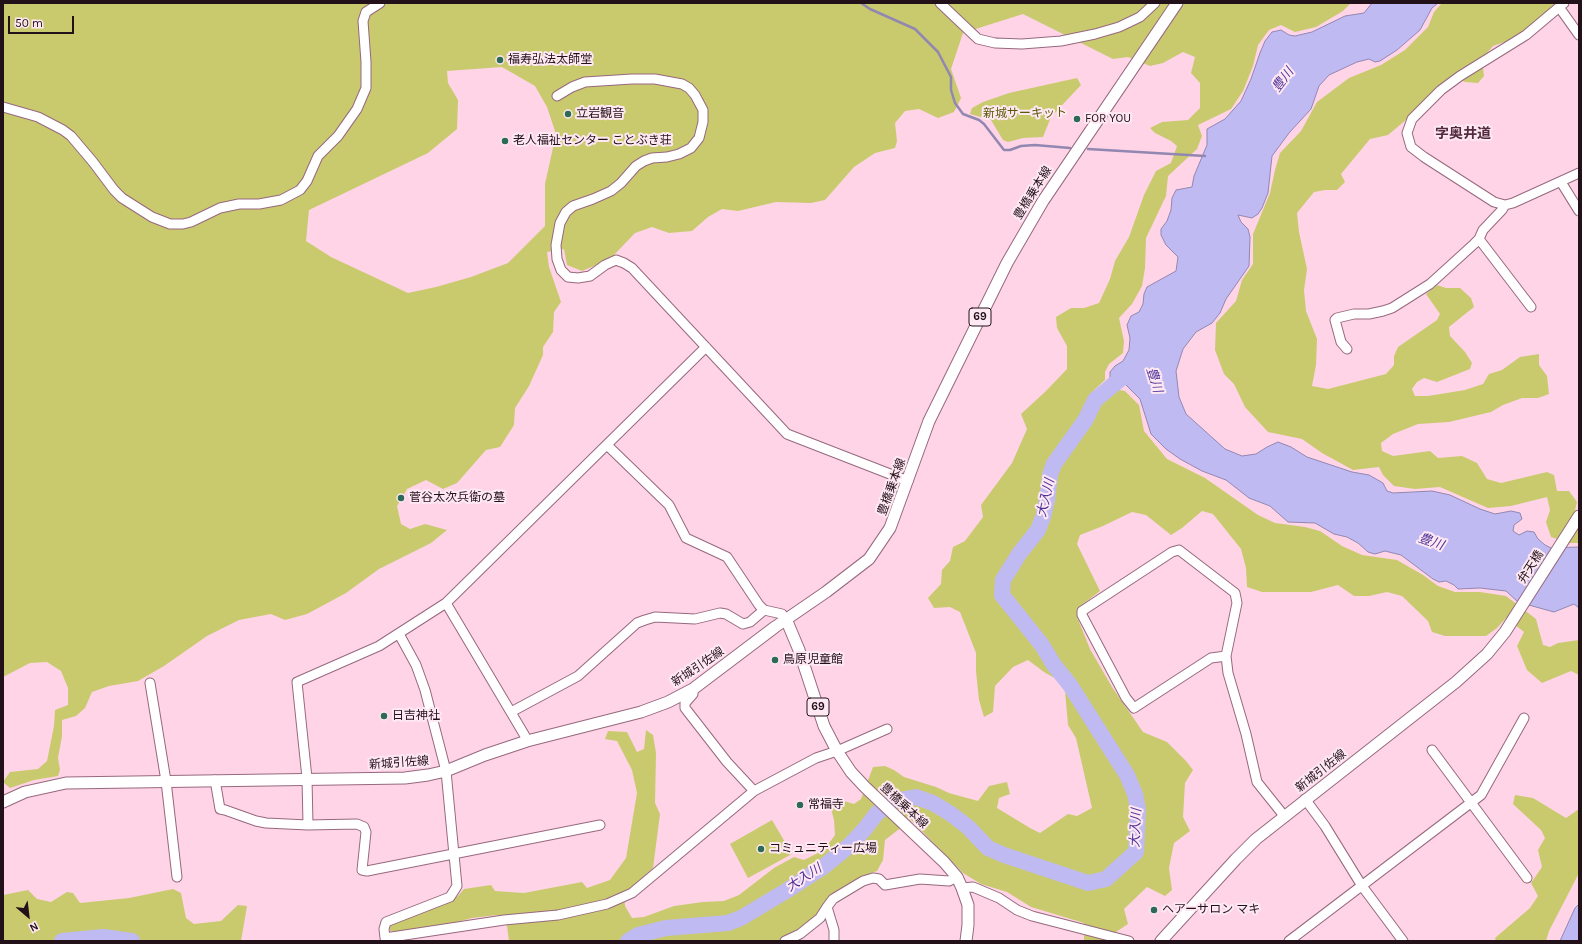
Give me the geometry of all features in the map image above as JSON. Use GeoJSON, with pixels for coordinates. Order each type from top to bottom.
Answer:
{"type":"FeatureCollection","features":[{"type":"Feature","properties":{"kind":"main road","name":"豊橋乗本線"},"geometry":{"type":"LineString","coordinates":[[966,941],[968,905],[957,877],[944,862],[865,787],[851,772],[837,751],[824,726],[799,650],[786,619],[826,592],[869,559],[890,528],[929,421],[1007,263],[1042,200],[1176,3]]}},
{"type":"Feature","properties":{"kind":"main road","name":"弁天橋"},"geometry":{"type":"LineString","coordinates":[[1506,632],[1579,516]]}},
{"type":"Feature","properties":{"kind":"main road","name":"新城引佐線"},"geometry":{"type":"LineString","coordinates":[[3,802],[25,792],[66,783],[308,778],[405,778],[446,771],[527,741],[641,712],[668,702],[693,688],[786,619]]}},
{"type":"Feature","properties":{"kind":"main road","name":"新城引佐線"},"geometry":{"type":"LineString","coordinates":[[1161,941],[1236,858],[1305,799],[1456,682],[1487,654],[1506,632]]}},
{"type":"Feature","properties":{"kind":"street"},"geometry":{"type":"LineString","coordinates":[[3,107],[38,117],[63,130],[71,136],[122,198],[152,217],[170,224],[184,224],[191,222],[220,208],[239,204],[259,204],[281,200],[300,190],[307,181],[318,156],[338,136],[357,109],[366,88],[363,21],[366,12],[380,3]]}},
{"type":"Feature","properties":{"kind":"street"},"geometry":{"type":"LineString","coordinates":[[940,3],[978,39],[994,43],[1022,44],[1061,41],[1101,33],[1119,27],[1140,17],[1155,3]]}},
{"type":"Feature","properties":{"kind":"street"},"geometry":{"type":"LineString","coordinates":[[1509,204],[1494,202],[1411,147],[1407,133],[1412,119],[1441,90],[1460,76],[1526,34],[1561,5],[1579,35]]}},
{"type":"Feature","properties":{"kind":"street"},"geometry":{"type":"LineString","coordinates":[[557,96],[572,87],[585,82],[655,79],[682,84],[689,88],[695,95],[703,110],[703,122],[698,138],[690,148],[679,154],[667,157],[652,158],[644,161],[636,166],[621,183],[611,190],[593,199],[573,206],[566,212],[560,223],[556,246],[557,259],[561,270],[568,277],[578,278],[590,276],[605,265],[616,260],[624,263],[632,268],[787,434],[908,481]]}},
{"type":"Feature","properties":{"kind":"street"},"geometry":{"type":"LineString","coordinates":[[1347,349],[1341,342],[1335,320],[1337,318],[1354,314],[1369,314],[1392,308],[1430,284],[1479,239],[1483,230],[1509,204],[1579,173]]}},
{"type":"Feature","properties":{"kind":"street"},"geometry":{"type":"LineString","coordinates":[[1561,182],[1579,211]]}},
{"type":"Feature","properties":{"kind":"street"},"geometry":{"type":"LineString","coordinates":[[1479,239],[1480,243],[1530,307]]}},
{"type":"Feature","properties":{"kind":"street"},"geometry":{"type":"LineString","coordinates":[[308,825],[308,778],[297,682],[379,646],[446,603],[706,347]]}},
{"type":"Feature","properties":{"kind":"street"},"geometry":{"type":"LineString","coordinates":[[607,445],[669,505],[686,538],[727,557],[759,605],[764,610],[782,614],[786,619]]}},
{"type":"Feature","properties":{"kind":"street"},"geometry":{"type":"LineString","coordinates":[[1226,656],[1211,658],[1134,708],[1126,698],[1082,615],[1082,611],[1172,552],[1179,550],[1235,593],[1236,603],[1226,656],[1228,673],[1246,734],[1257,782],[1284,816]]}},
{"type":"Feature","properties":{"kind":"street"},"geometry":{"type":"LineString","coordinates":[[446,603],[527,741]]}},
{"type":"Feature","properties":{"kind":"street"},"geometry":{"type":"LineString","coordinates":[[511,712],[578,676],[637,623],[655,617],[695,618],[720,613],[726,614],[743,624],[750,622],[764,610]]}},
{"type":"Feature","properties":{"kind":"street"},"geometry":{"type":"LineString","coordinates":[[399,634],[416,665],[425,690],[446,771],[457,886],[450,897],[386,922],[384,929],[385,938],[504,920],[558,915],[607,904],[632,893],[754,791],[816,758],[837,751],[887,729]]}},
{"type":"Feature","properties":{"kind":"street"},"geometry":{"type":"LineString","coordinates":[[150,683],[166,781],[178,877]]}},
{"type":"Feature","properties":{"kind":"street"},"geometry":{"type":"LineString","coordinates":[[693,688],[693,694],[685,703],[685,708],[727,762],[754,791]]}},
{"type":"Feature","properties":{"kind":"street"},"geometry":{"type":"LineString","coordinates":[[1289,941],[1482,795],[1524,718]]}},
{"type":"Feature","properties":{"kind":"street"},"geometry":{"type":"LineString","coordinates":[[1432,750],[1527,878]]}},
{"type":"Feature","properties":{"kind":"street"},"geometry":{"type":"LineString","coordinates":[[215,780],[220,810],[266,822],[308,825],[357,824],[364,827],[366,832],[362,870],[367,871],[455,853],[541,838],[600,825]]}},
{"type":"Feature","properties":{"kind":"street"},"geometry":{"type":"LineString","coordinates":[[1305,799],[1325,826],[1362,886],[1403,941]]}},
{"type":"Feature","properties":{"kind":"street"},"geometry":{"type":"LineString","coordinates":[[785,941],[800,934],[820,918],[833,899],[863,881],[873,878],[879,879],[885,885],[920,879],[949,881],[957,877]]}},
{"type":"Feature","properties":{"kind":"street"},"geometry":{"type":"LineString","coordinates":[[962,888],[973,887],[999,898],[1017,910],[1032,916],[1129,941]]}},
{"type":"Feature","properties":{"kind":"street"},"geometry":{"type":"LineString","coordinates":[[827,907],[834,930],[834,941]]}},
{"type":"Feature","properties":{"kind":"green space"},"geometry":{"type":"Polygon","coordinates":[[[3,3],[1351,3],[1343,11],[1316,27],[1295,32],[1281,25],[1269,30],[1258,45],[1253,66],[1243,91],[1231,109],[1198,125],[1202,136],[1197,149],[1168,176],[1166,196],[1146,238],[1145,268],[1142,286],[1132,304],[1119,318],[1124,341],[1123,353],[1109,364],[1105,372],[1105,380],[1093,391],[1104,398],[1115,389],[1125,391],[1139,405],[1144,431],[1167,459],[1205,478],[1258,515],[1275,523],[1305,527],[1320,531],[1342,546],[1362,555],[1397,560],[1423,575],[1438,586],[1455,592],[1480,592],[1506,596],[1536,619],[1543,645],[1550,647],[1558,643],[1579,640],[1579,675],[1571,671],[1542,683],[1527,670],[1517,646],[1524,632],[1506,618],[1497,628],[1486,636],[1445,636],[1432,632],[1428,621],[1402,596],[1387,592],[1369,596],[1354,596],[1338,585],[1311,592],[1262,592],[1247,587],[1246,568],[1241,549],[1213,514],[1202,511],[1171,535],[1146,515],[1132,512],[1080,535],[1077,544],[1100,591],[1083,604],[1077,617],[1090,649],[1112,687],[1143,732],[1167,742],[1193,770],[1185,783],[1183,817],[1190,831],[1174,843],[1169,868],[1172,890],[1165,896],[1147,887],[1124,909],[1128,924],[1116,932],[1110,941],[1084,941],[1084,923],[1031,907],[1007,892],[981,884],[963,873],[911,820],[885,840],[883,860],[877,871],[862,876],[838,893],[827,910],[802,929],[778,941],[509,941],[507,926],[497,915],[472,918],[449,924],[405,931],[390,931],[390,925],[441,906],[458,896],[464,889],[491,885],[495,891],[524,893],[582,882],[587,888],[610,880],[626,858],[637,793],[632,770],[617,741],[605,739],[608,731],[627,732],[637,752],[644,749],[646,730],[653,735],[656,753],[655,803],[660,814],[653,868],[624,894],[625,906],[632,918],[644,917],[674,906],[724,901],[739,895],[774,868],[794,857],[804,860],[824,850],[835,835],[834,820],[830,805],[844,801],[854,804],[861,799],[873,767],[885,766],[904,777],[936,787],[949,793],[978,801],[989,786],[1007,782],[1010,794],[999,798],[997,808],[1040,833],[1068,814],[1077,816],[1092,808],[1076,738],[1068,725],[1065,691],[1060,681],[1044,672],[1028,660],[1013,667],[995,686],[993,712],[984,717],[979,700],[976,653],[960,612],[950,607],[934,608],[928,598],[941,584],[942,570],[950,561],[953,547],[965,541],[983,517],[981,505],[1012,463],[1027,429],[1021,414],[1067,369],[1067,346],[1057,328],[1056,317],[1071,308],[1084,308],[1099,303],[1110,279],[1115,261],[1129,237],[1144,195],[1156,171],[1171,163],[1177,146],[1171,141],[1155,133],[1150,128],[1162,122],[1188,120],[1200,108],[1200,83],[1191,73],[1195,57],[1183,52],[1163,63],[1150,66],[1128,57],[1113,59],[1023,14],[963,33],[951,69],[961,98],[954,112],[938,118],[919,109],[905,111],[895,123],[897,141],[895,148],[875,153],[854,167],[825,200],[811,203],[776,202],[738,211],[722,209],[708,217],[692,231],[669,233],[652,227],[635,233],[613,256],[582,271],[567,265],[564,249],[547,252],[549,267],[561,302],[554,312],[553,332],[543,347],[543,355],[529,386],[515,408],[514,425],[500,447],[486,450],[457,483],[443,489],[426,480],[407,489],[397,506],[401,524],[410,529],[425,524],[447,530],[431,543],[379,569],[346,593],[307,614],[285,620],[271,614],[239,620],[207,636],[164,666],[138,681],[109,686],[92,692],[85,708],[76,716],[62,720],[62,736],[58,758],[60,770],[58,776],[34,780],[10,788],[3,782],[10,772],[38,769],[47,761],[54,726],[55,710],[68,705],[68,688],[61,671],[47,662],[30,663],[3,677],[3,3]],[[502,67],[447,71],[448,83],[458,100],[457,129],[428,153],[309,210],[306,241],[331,257],[408,293],[471,277],[508,263],[545,226],[545,184],[556,134],[547,107],[535,86],[502,67]]]}},
{"type":"Feature","properties":{"kind":"green space"},"geometry":{"type":"Polygon","coordinates":[[[1442,3],[1559,3],[1513,39],[1493,46],[1482,59],[1484,76],[1478,83],[1465,82],[1455,76],[1427,97],[1407,119],[1388,135],[1370,139],[1341,174],[1345,182],[1337,190],[1314,192],[1297,213],[1299,232],[1307,269],[1304,290],[1306,311],[1317,339],[1316,365],[1312,386],[1328,389],[1386,374],[1394,365],[1394,356],[1398,347],[1437,320],[1440,314],[1426,294],[1437,285],[1446,288],[1460,288],[1471,298],[1474,307],[1449,327],[1450,336],[1465,352],[1472,363],[1470,369],[1437,382],[1424,378],[1417,382],[1412,389],[1415,396],[1428,396],[1465,390],[1483,384],[1489,374],[1502,370],[1520,357],[1539,354],[1539,365],[1547,376],[1549,394],[1538,398],[1522,398],[1503,405],[1491,412],[1449,422],[1418,424],[1393,434],[1381,443],[1382,451],[1393,456],[1430,451],[1438,458],[1462,456],[1477,463],[1487,479],[1501,483],[1547,472],[1554,475],[1557,491],[1569,491],[1577,502],[1575,510],[1579,511],[1579,543],[1570,543],[1551,537],[1546,522],[1550,510],[1547,497],[1511,506],[1488,508],[1440,487],[1415,489],[1394,486],[1383,475],[1379,467],[1353,470],[1322,453],[1302,439],[1268,432],[1245,407],[1234,384],[1224,374],[1215,350],[1216,323],[1236,301],[1242,280],[1253,264],[1253,234],[1270,193],[1280,153],[1301,131],[1317,102],[1349,78],[1381,65],[1405,50],[1428,27],[1434,12],[1442,3]]]}},
{"type":"Feature","properties":{"kind":"green space","name":"新城サーキット"},"geometry":{"type":"Polygon","coordinates":[[[1077,78],[1081,85],[1051,117],[1043,137],[1023,138],[1008,142],[1003,140],[991,120],[970,114],[972,108],[983,102],[1009,93],[1077,78]]]}},
{"type":"Feature","properties":{"kind":"green space"},"geometry":{"type":"Polygon","coordinates":[[[1515,795],[1533,798],[1566,818],[1579,809],[1579,873],[1549,931],[1546,941],[1496,941],[1495,938],[1530,908],[1538,896],[1531,883],[1542,867],[1538,850],[1545,838],[1541,830],[1513,804],[1515,795]]]}},
{"type":"Feature","properties":{"kind":"green space","name":"コミュニティー広場"},"geometry":{"type":"Polygon","coordinates":[[[772,820],[792,854],[748,878],[730,844],[772,820]]]}},
{"type":"Feature","properties":{"kind":"green space"},"geometry":{"type":"Polygon","coordinates":[[[173,889],[181,893],[186,918],[194,924],[221,921],[238,905],[247,906],[241,941],[3,941],[3,895],[28,890],[37,899],[51,902],[67,892],[73,893],[80,903],[129,898],[173,889]]]}},
{"type":"Feature","properties":{"kind":"water","name":"豊川"},"geometry":{"type":"Polygon","coordinates":[[[1372,3],[1438,3],[1432,8],[1420,30],[1397,50],[1380,61],[1375,62],[1369,59],[1357,62],[1329,75],[1319,86],[1311,109],[1289,133],[1272,156],[1268,193],[1262,208],[1258,214],[1252,218],[1238,215],[1241,222],[1248,229],[1250,237],[1249,266],[1226,299],[1220,313],[1212,323],[1196,332],[1183,349],[1176,371],[1179,397],[1186,414],[1225,449],[1242,456],[1256,454],[1278,442],[1291,447],[1307,457],[1352,472],[1369,475],[1383,483],[1387,491],[1393,493],[1432,491],[1450,495],[1480,509],[1495,514],[1511,511],[1520,513],[1522,519],[1514,525],[1513,531],[1519,535],[1527,531],[1534,532],[1538,539],[1551,548],[1579,547],[1579,608],[1574,604],[1554,612],[1518,602],[1506,591],[1480,588],[1458,589],[1446,581],[1439,582],[1433,579],[1401,555],[1385,551],[1375,554],[1368,552],[1358,543],[1347,537],[1334,534],[1315,523],[1288,522],[1270,506],[1249,498],[1226,480],[1202,471],[1180,459],[1166,449],[1151,434],[1140,399],[1125,384],[1116,385],[1110,381],[1110,372],[1115,366],[1123,361],[1129,350],[1130,338],[1127,325],[1131,316],[1139,312],[1143,304],[1144,294],[1147,287],[1176,271],[1178,257],[1166,245],[1161,235],[1161,229],[1167,221],[1171,210],[1172,198],[1176,190],[1192,187],[1194,176],[1207,145],[1207,129],[1225,119],[1241,101],[1265,41],[1272,32],[1281,30],[1289,35],[1295,36],[1312,32],[1345,16],[1364,13],[1372,3]]]}},
{"type":"Feature","properties":{"kind":"water"},"geometry":{"type":"Polygon","coordinates":[[[1579,904],[1579,941],[1560,941],[1575,908],[1579,904]]]}},
{"type":"Feature","properties":{"kind":"waterway"},"geometry":{"type":"LineString","coordinates":[[861,3],[870,9],[915,29],[938,52],[951,77],[951,90],[955,103],[963,114],[979,120],[984,124],[1004,150],[1010,150],[1021,146],[1035,145],[1070,148]]}},
{"type":"Feature","properties":{"kind":"waterway"},"geometry":{"type":"LineString","coordinates":[[1088,149],[1205,156]]}},
{"type":"Feature","properties":{"kind":"waterway","name":"大入川"},"geometry":{"type":"LineString","coordinates":[[628,941],[638,935],[666,928],[728,923],[741,918],[823,867],[849,846],[877,813],[894,801],[916,797],[933,803],[951,814],[968,827],[988,848],[1004,855],[1088,883],[1106,879],[1136,852],[1138,809],[1135,794],[1127,775],[1070,685],[1054,665],[1042,645],[1002,595],[1003,580],[1019,554],[1038,530],[1043,517],[1050,475],[1054,464],[1086,419],[1095,400],[1130,371]]}},
{"type":"Feature","properties":{"kind":"waterway","name":"大入川"},"geometry":{"type":"LineString","coordinates":[[62,941],[103,937],[132,941]]}},
{"type":"Feature","properties":{"kind":"place","name":"福寿弘法太師堂"},"geometry":{"type":"Point","coordinates":[500,60]}},
{"type":"Feature","properties":{"kind":"place","name":"立岩観音"},"geometry":{"type":"Point","coordinates":[568,114]}},
{"type":"Feature","properties":{"kind":"place","name":"FOR YOU"},"geometry":{"type":"Point","coordinates":[1077,119]}},
{"type":"Feature","properties":{"kind":"place","name":"老人福祉センター ことぶき荘"},"geometry":{"type":"Point","coordinates":[505,141]}},
{"type":"Feature","properties":{"kind":"place","name":"菅谷太次兵衛の墓"},"geometry":{"type":"Point","coordinates":[401,498]}},
{"type":"Feature","properties":{"kind":"place","name":"鳥原児童館"},"geometry":{"type":"Point","coordinates":[775,660]}},
{"type":"Feature","properties":{"kind":"place","name":"日吉神社"},"geometry":{"type":"Point","coordinates":[384,716]}},
{"type":"Feature","properties":{"kind":"place","name":"常福寺"},"geometry":{"type":"Point","coordinates":[800,805]}},
{"type":"Feature","properties":{"kind":"place","name":"コミュニティー広場"},"geometry":{"type":"Point","coordinates":[761,849]}},
{"type":"Feature","properties":{"kind":"place","name":"ヘアーサロン マキ"},"geometry":{"type":"Point","coordinates":[1154,910]}},
{"type":"Feature","properties":{"kind":"district","name":"字奥井道"},"geometry":{"type":"Point","coordinates":[1463,134]}}]}
